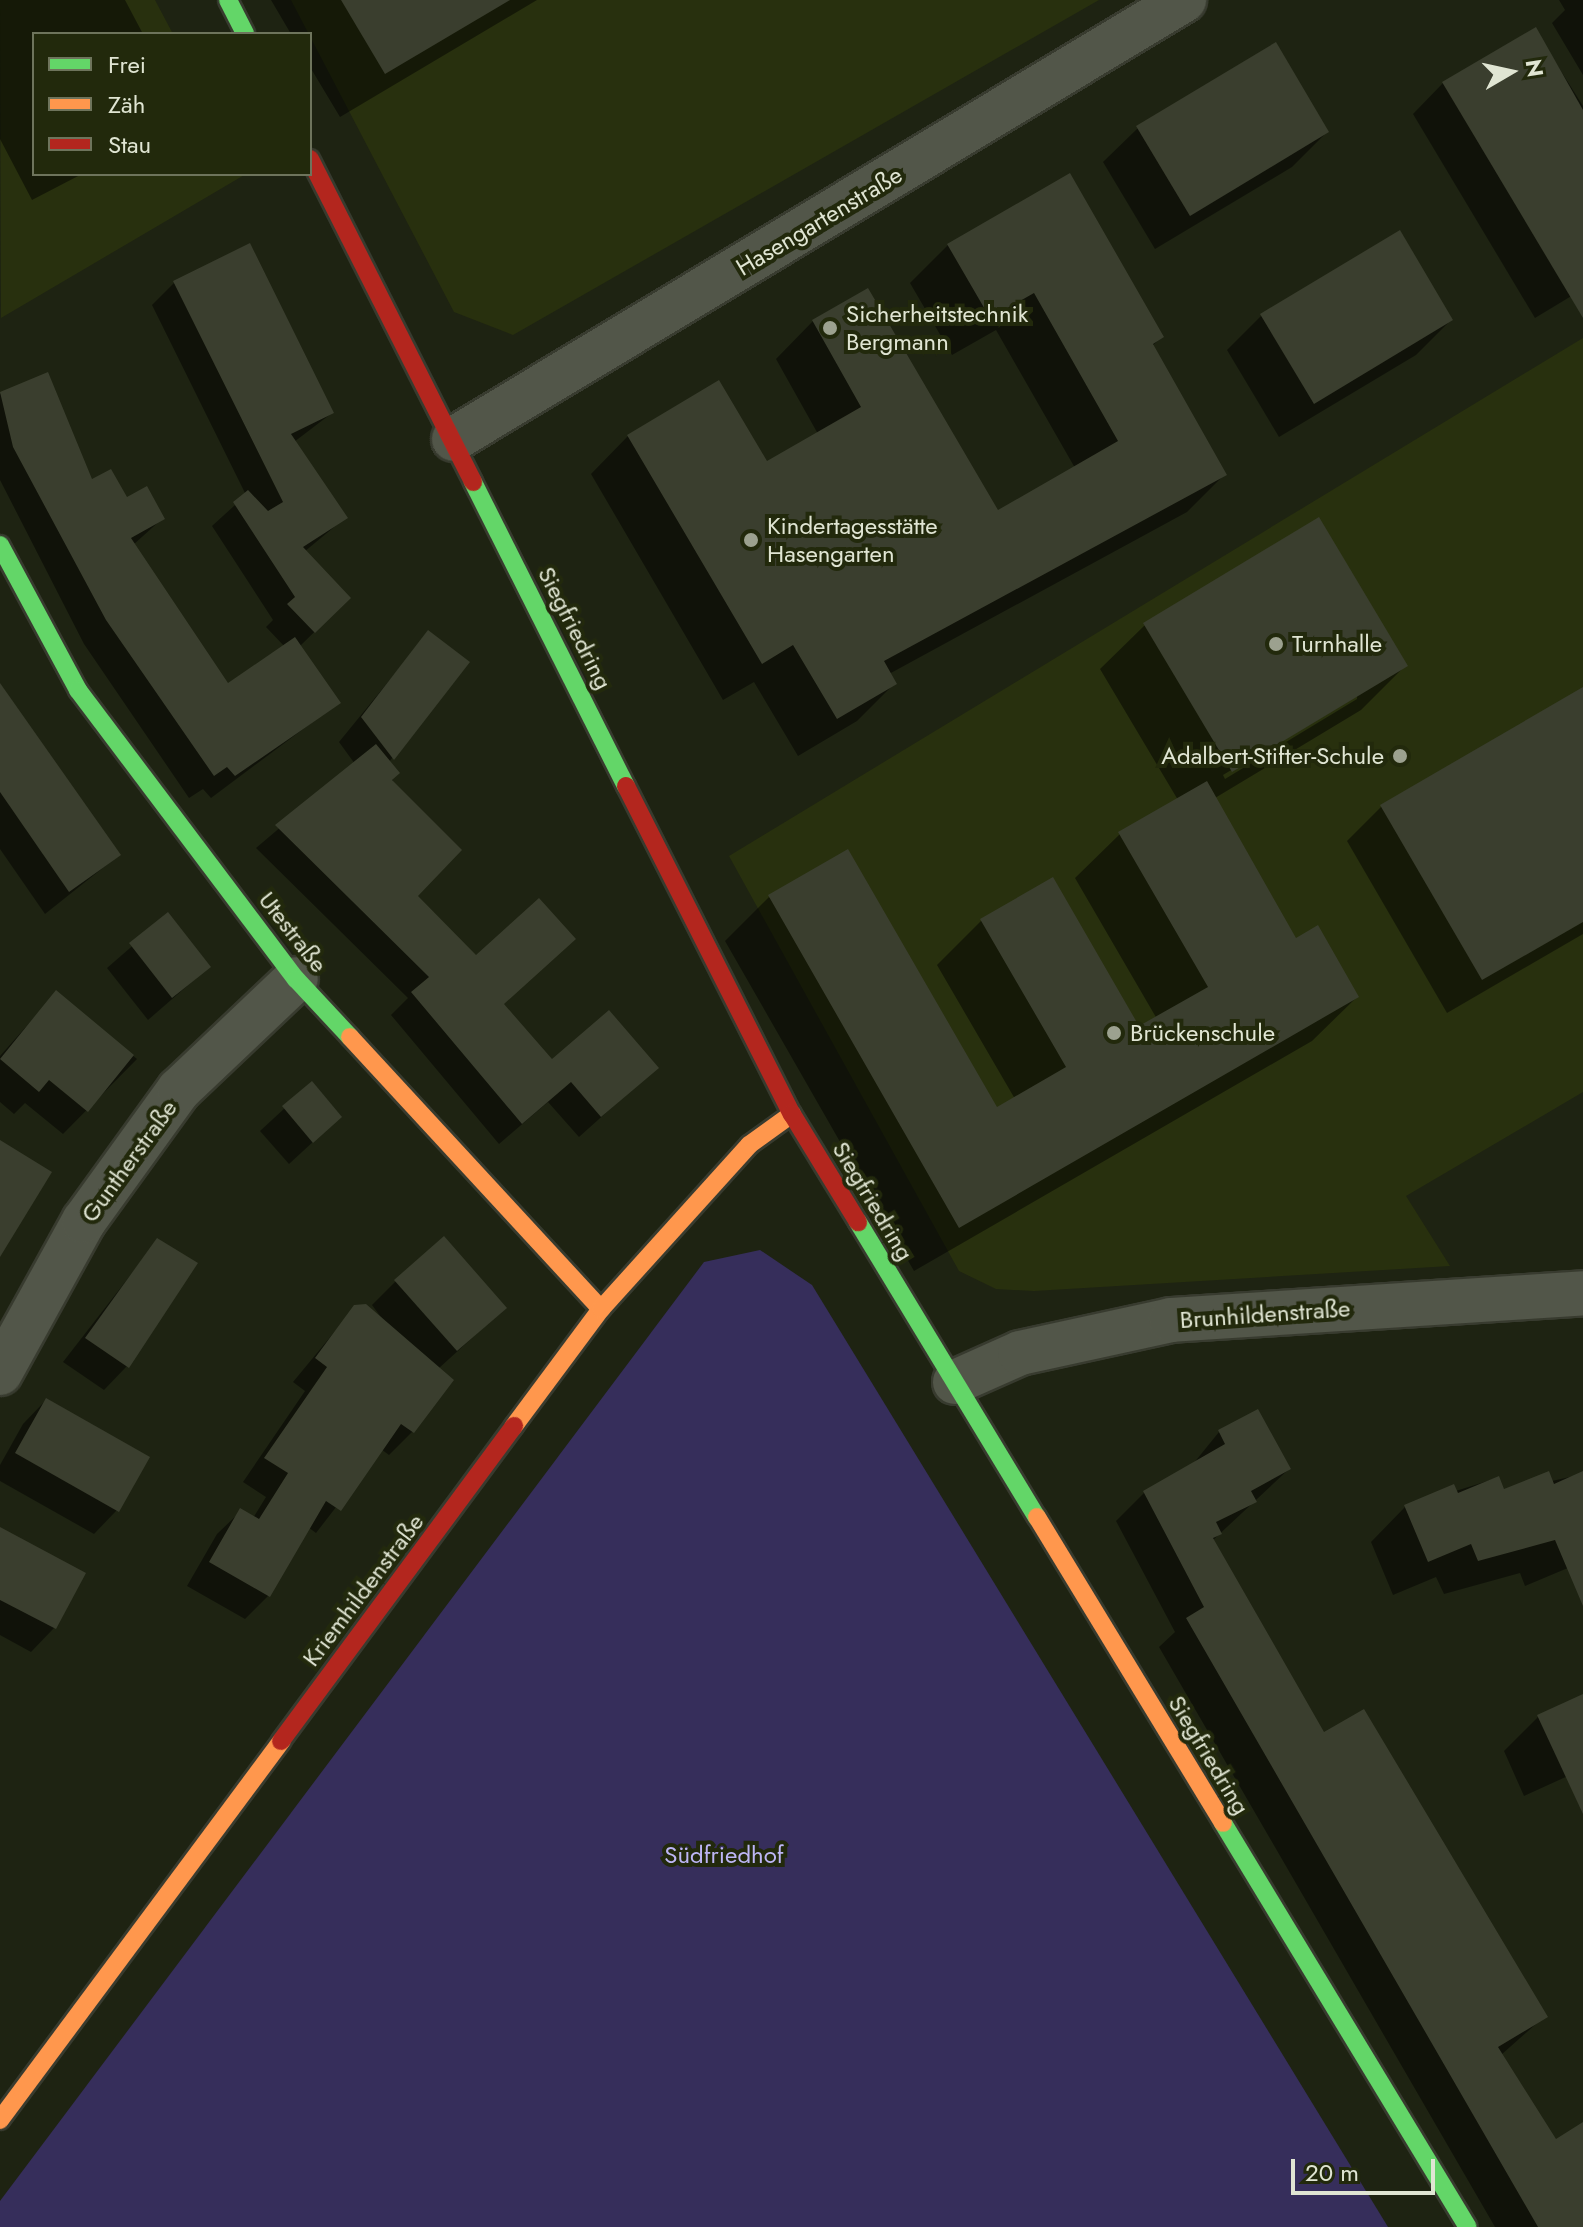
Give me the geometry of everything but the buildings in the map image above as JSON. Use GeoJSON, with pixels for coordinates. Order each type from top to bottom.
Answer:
{"type":"FeatureCollection","features":[{"type":"Feature","properties":{"kind":"main road"},"geometry":{"type":"LineString","coordinates":[[228,0],[244,32]]}},
{"type":"Feature","properties":{"kind":"main road","name":"Siegfriedring"},"geometry":{"type":"LineString","coordinates":[[312,163],[792,1114],[1468,2227]]}},
{"type":"Feature","properties":{"kind":"main road","name":"Utestraße"},"geometry":{"type":"LineString","coordinates":[[0,545],[78,690],[296,979],[601,1309]]}},
{"type":"Feature","properties":{"kind":"main road","name":"Kriemhildenstraße"},"geometry":{"type":"LineString","coordinates":[[0,2120],[601,1309],[749,1145],[792,1114]]}},
{"type":"Feature","properties":{"kind":"street","name":"Hasengartenstraße"},"geometry":{"type":"LineString","coordinates":[[454,439],[1184,0]]}},
{"type":"Feature","properties":{"kind":"street","name":"Guntherstraße"},"geometry":{"type":"LineString","coordinates":[[0,1373],[84,1221],[179,1090],[296,979]]}},
{"type":"Feature","properties":{"kind":"street","name":"Brunhildenstraße"},"geometry":{"type":"LineString","coordinates":[[955,1382],[1020,1353],[1171,1320],[1583,1293]]}},
{"type":"Feature","properties":{"kind":"shaded area"},"geometry":{"type":"Polygon","coordinates":[[[0,0],[155,0],[172,32],[32,32],[32,176],[243,176],[1,318],[0,0]]]}},
{"type":"Feature","properties":{"kind":"shaded area"},"geometry":{"type":"Polygon","coordinates":[[[291,0],[1099,0],[513,335],[454,312],[312,40],[312,32],[308,32],[291,0]]]}},
{"type":"Feature","properties":{"kind":"shaded area"},"geometry":{"type":"Polygon","coordinates":[[[1583,338],[1583,1092],[1406,1196],[1450,1266],[1034,1291],[996,1289],[959,1271],[729,856],[1583,338]]]}},
{"type":"Feature","properties":{"kind":"green space","name":"Südfriedhof"},"geometry":{"type":"Polygon","coordinates":[[[760,1250],[812,1285],[1388,2227],[0,2227],[0,2201],[704,1262],[760,1250]]]}},
{"type":"Feature","properties":{"kind":"traffic: fast"},"geometry":{"type":"LineString","coordinates":[[228,0],[244,32]]}},
{"type":"Feature","properties":{"kind":"traffic: fast"},"geometry":{"type":"LineString","coordinates":[[473,482],[626,786]]}},
{"type":"Feature","properties":{"kind":"traffic: fast"},"geometry":{"type":"LineString","coordinates":[[0,545],[78,690],[296,979],[350,1037]]}},
{"type":"Feature","properties":{"kind":"traffic: fast"},"geometry":{"type":"LineString","coordinates":[[858,1222],[1037,1517]]}},
{"type":"Feature","properties":{"kind":"traffic: fast"},"geometry":{"type":"LineString","coordinates":[[1223,1823],[1468,2227]]}},
{"type":"Feature","properties":{"kind":"traffic: slow"},"geometry":{"type":"LineString","coordinates":[[350,1037],[601,1309]]}},
{"type":"Feature","properties":{"kind":"traffic: slow"},"geometry":{"type":"LineString","coordinates":[[514,1426],[601,1309],[749,1145],[792,1114]]}},
{"type":"Feature","properties":{"kind":"traffic: slow"},"geometry":{"type":"LineString","coordinates":[[1037,1517],[1223,1823]]}},
{"type":"Feature","properties":{"kind":"traffic: slow"},"geometry":{"type":"LineString","coordinates":[[0,2120],[281,1741]]}},
{"type":"Feature","properties":{"kind":"traffic: jam"},"geometry":{"type":"LineString","coordinates":[[312,163],[473,482]]}},
{"type":"Feature","properties":{"kind":"traffic: jam"},"geometry":{"type":"LineString","coordinates":[[626,786],[792,1114],[858,1222]]}},
{"type":"Feature","properties":{"kind":"traffic: jam"},"geometry":{"type":"LineString","coordinates":[[281,1741],[514,1426]]}},
{"type":"Feature","properties":{"kind":"place","name":"Sicherheitstechnik Bergmann"},"geometry":{"type":"Point","coordinates":[830,328]}},
{"type":"Feature","properties":{"kind":"place","name":"Kindertagesstätte Hasengarten"},"geometry":{"type":"Point","coordinates":[751,540]}},
{"type":"Feature","properties":{"kind":"place","name":"Turnhalle"},"geometry":{"type":"Point","coordinates":[1276,644]}},
{"type":"Feature","properties":{"kind":"place","name":"Adalbert-Stifter-Schule"},"geometry":{"type":"Point","coordinates":[1400,756]}},
{"type":"Feature","properties":{"kind":"place","name":"Brückenschule"},"geometry":{"type":"Point","coordinates":[1114,1033]}}]}
